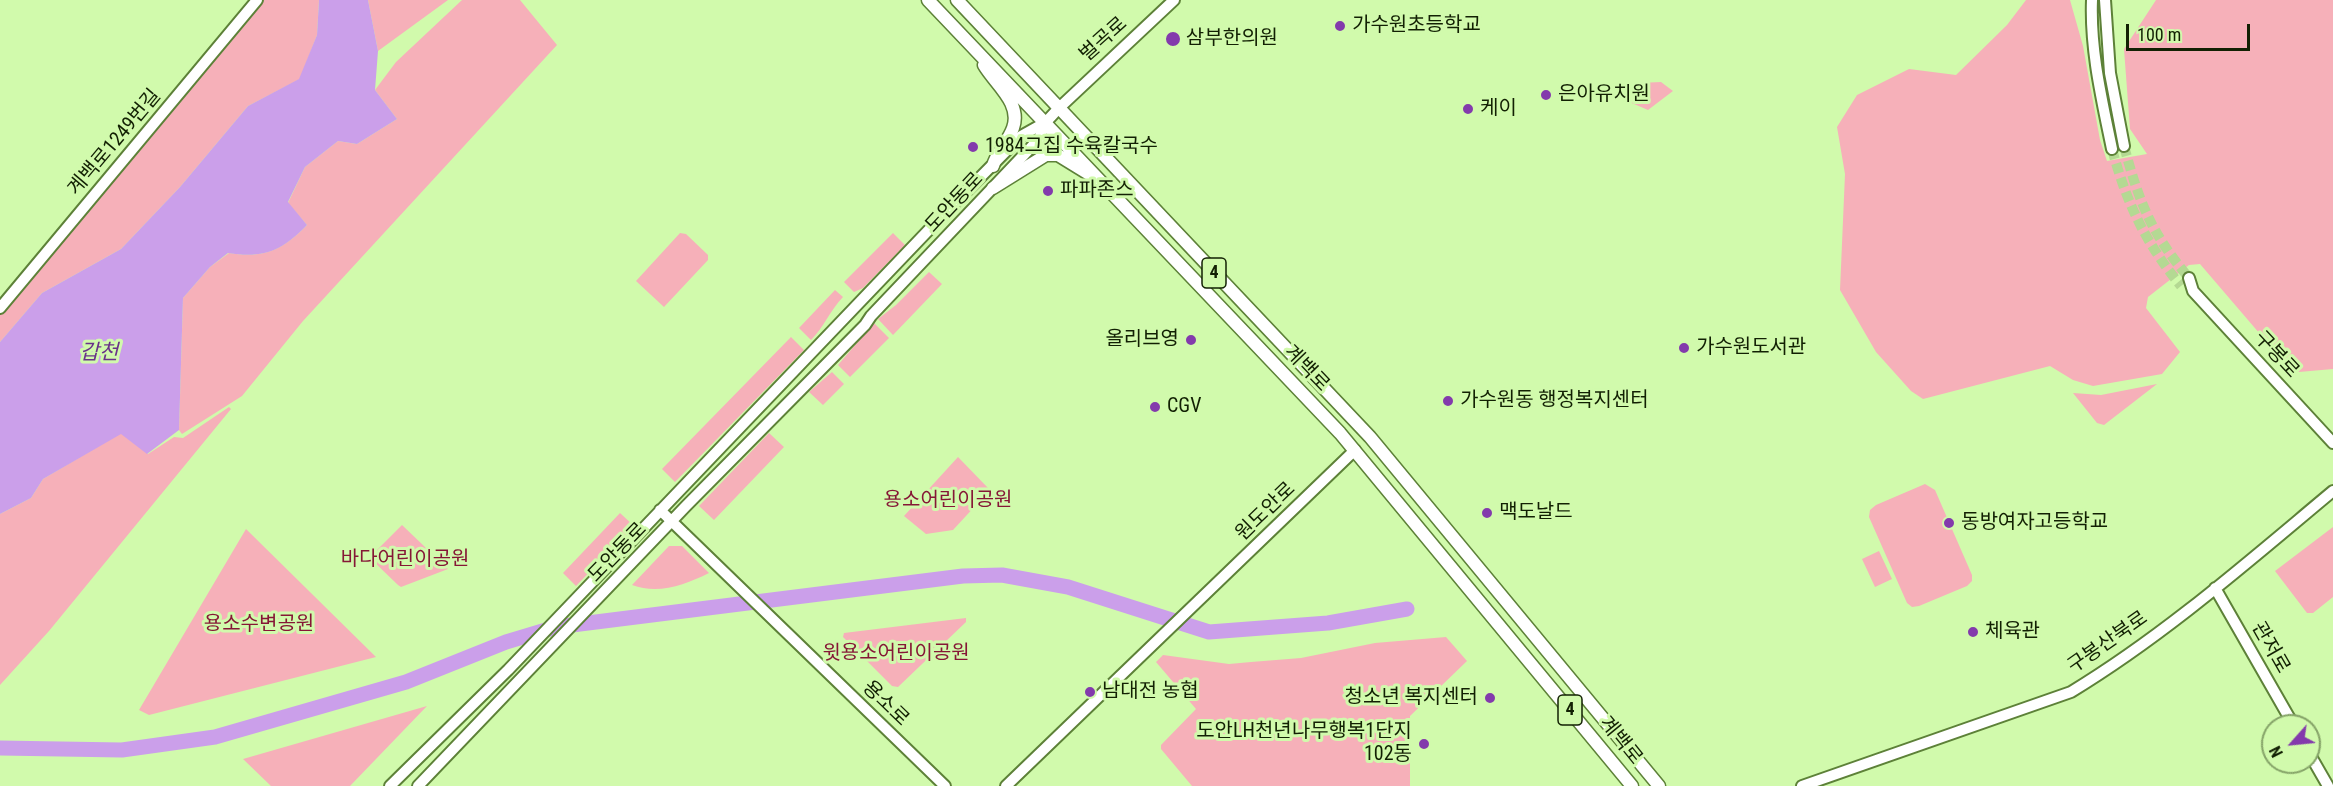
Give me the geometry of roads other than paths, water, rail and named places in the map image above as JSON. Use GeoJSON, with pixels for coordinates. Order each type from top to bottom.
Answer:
{"type":"FeatureCollection","features":[{"type":"Feature","properties":{"kind":"main road","name":"계백로1249번길"},"geometry":{"type":"LineString","coordinates":[[0,308],[257,0]]}},
{"type":"Feature","properties":{"kind":"main road","name":"계백로"},"geometry":{"type":"LineString","coordinates":[[928,0],[1355,450],[1632,786]]}},
{"type":"Feature","properties":{"kind":"main road","name":"계백로"},"geometry":{"type":"LineString","coordinates":[[957,0],[1370,437],[1655,782]]}},
{"type":"Feature","properties":{"kind":"main road","name":"벌곡로"},"geometry":{"type":"LineString","coordinates":[[1046,122],[1174,0]]}},
{"type":"Feature","properties":{"kind":"main road"},"geometry":{"type":"LineString","coordinates":[[2092,0],[2091,22],[2098,79],[2112,149]]}},
{"type":"Feature","properties":{"kind":"main road"},"geometry":{"type":"LineString","coordinates":[[2105,0],[2110,74],[2124,146]]}},
{"type":"Feature","properties":{"kind":"main road"},"geometry":{"type":"LineString","coordinates":[[976,50],[991,77],[1009,98],[1015,116],[1013,127],[998,151],[993,166]]}},
{"type":"Feature","properties":{"kind":"main road","name":"도안동로"},"geometry":{"type":"LineString","coordinates":[[390,786],[508,670],[1029,129],[1046,122]]}},
{"type":"Feature","properties":{"kind":"main road","name":"도안동로"},"geometry":{"type":"LineString","coordinates":[[418,786],[672,522],[806,388],[1039,139],[1046,122]]}},
{"type":"Feature","properties":{"kind":"main road"},"geometry":{"type":"LineString","coordinates":[[993,188],[1036,159],[1051,154],[1068,160],[1080,171],[1102,181]]}},
{"type":"Feature","properties":{"kind":"main road"},"geometry":{"type":"LineString","coordinates":[[2189,278],[2193,291]]}},
{"type":"Feature","properties":{"kind":"main road"},"geometry":{"type":"LineString","coordinates":[[2181,286],[2193,291]]}},
{"type":"Feature","properties":{"kind":"main road","name":"구봉로"},"geometry":{"type":"LineString","coordinates":[[2193,291],[2333,443]]}},
{"type":"Feature","properties":{"kind":"main road","name":"원도안로"},"geometry":{"type":"LineString","coordinates":[[1006,786],[1355,450]]}},
{"type":"Feature","properties":{"kind":"main road","name":"구봉산북로"},"geometry":{"type":"LineString","coordinates":[[1802,786],[2071,692],[2100,674],[2215,588],[2333,491]]}},
{"type":"Feature","properties":{"kind":"main road"},"geometry":{"type":"LineString","coordinates":[[660,510],[672,522]]}},
{"type":"Feature","properties":{"kind":"main road","name":"용소로"},"geometry":{"type":"LineString","coordinates":[[672,522],[945,786]]}},
{"type":"Feature","properties":{"kind":"main road","name":"관저로"},"geometry":{"type":"LineString","coordinates":[[2215,588],[2287,714]]}},
{"type":"Feature","properties":{"kind":"main road"},"geometry":{"type":"LineString","coordinates":[[1655,782],[1666,786]]}},
{"type":"Feature","properties":{"kind":"water","name":"갑천"},"geometry":{"type":"Polygon","coordinates":[[[319,0],[368,0],[378,51],[375,90],[397,119],[357,144],[338,141],[305,167],[288,202],[307,225],[290,241],[272,251],[252,255],[228,253],[210,267],[183,298],[179,430],[147,454],[121,434],[43,479],[31,498],[0,514],[0,342],[42,293],[121,249],[180,187],[248,106],[299,79],[317,35],[319,0]]]}},
{"type":"Feature","properties":{"kind":"waterway"},"geometry":{"type":"LineString","coordinates":[[0,748],[122,750],[215,737],[406,682],[506,642],[556,627],[963,576],[1002,575],[1068,587],[1209,632],[1328,623],[1407,609]]}},
{"type":"Feature","properties":{"kind":"tunnel"},"geometry":{"type":"LineString","coordinates":[[2124,146],[2135,184],[2148,216],[2165,246],[2189,278]]}},
{"type":"Feature","properties":{"kind":"tunnel"},"geometry":{"type":"LineString","coordinates":[[2112,149],[2131,205],[2147,238],[2181,286]]}},
{"type":"Feature","properties":{"kind":"place","name":"가수원초등학교"},"geometry":{"type":"Point","coordinates":[1340,26]}},
{"type":"Feature","properties":{"kind":"place","name":"삼부한의원"},"geometry":{"type":"Point","coordinates":[1173,39]}},
{"type":"Feature","properties":{"kind":"place","name":"은아유치원"},"geometry":{"type":"Point","coordinates":[1546,95]}},
{"type":"Feature","properties":{"kind":"place","name":"케이"},"geometry":{"type":"Point","coordinates":[1468,109]}},
{"type":"Feature","properties":{"kind":"place","name":"1984그집 수육칼국수"},"geometry":{"type":"Point","coordinates":[973,147]}},
{"type":"Feature","properties":{"kind":"place","name":"파파존스"},"geometry":{"type":"Point","coordinates":[1048,191]}},
{"type":"Feature","properties":{"kind":"place","name":"올리브영"},"geometry":{"type":"Point","coordinates":[1191,340]}},
{"type":"Feature","properties":{"kind":"place","name":"가수원도서관"},"geometry":{"type":"Point","coordinates":[1684,348]}},
{"type":"Feature","properties":{"kind":"place","name":"가수원동 행정복지센터"},"geometry":{"type":"Point","coordinates":[1448,401]}},
{"type":"Feature","properties":{"kind":"place","name":"CGV"},"geometry":{"type":"Point","coordinates":[1155,407]}},
{"type":"Feature","properties":{"kind":"place","name":"맥도날드"},"geometry":{"type":"Point","coordinates":[1487,513]}},
{"type":"Feature","properties":{"kind":"place","name":"동방여자고등학교"},"geometry":{"type":"Point","coordinates":[1949,523]}},
{"type":"Feature","properties":{"kind":"place","name":"체육관"},"geometry":{"type":"Point","coordinates":[1973,632]}},
{"type":"Feature","properties":{"kind":"place","name":"남대전 농협"},"geometry":{"type":"Point","coordinates":[1090,692]}},
{"type":"Feature","properties":{"kind":"place","name":"청소년 복지센터"},"geometry":{"type":"Point","coordinates":[1490,698]}},
{"type":"Feature","properties":{"kind":"place","name":"도안LH천년나무행복1단지 102동"},"geometry":{"type":"Point","coordinates":[1424,744]}},
{"type":"Feature","properties":{"kind":"park label","name":"용소어린이공원"},"geometry":{"type":"Point","coordinates":[948,501]}},
{"type":"Feature","properties":{"kind":"park label","name":"바다어린이공원"},"geometry":{"type":"Point","coordinates":[405,560]}},
{"type":"Feature","properties":{"kind":"park label","name":"용소수변공원"},"geometry":{"type":"Point","coordinates":[259,625]}},
{"type":"Feature","properties":{"kind":"park label","name":"윗용소어린이공원"},"geometry":{"type":"Point","coordinates":[896,654]}}]}
